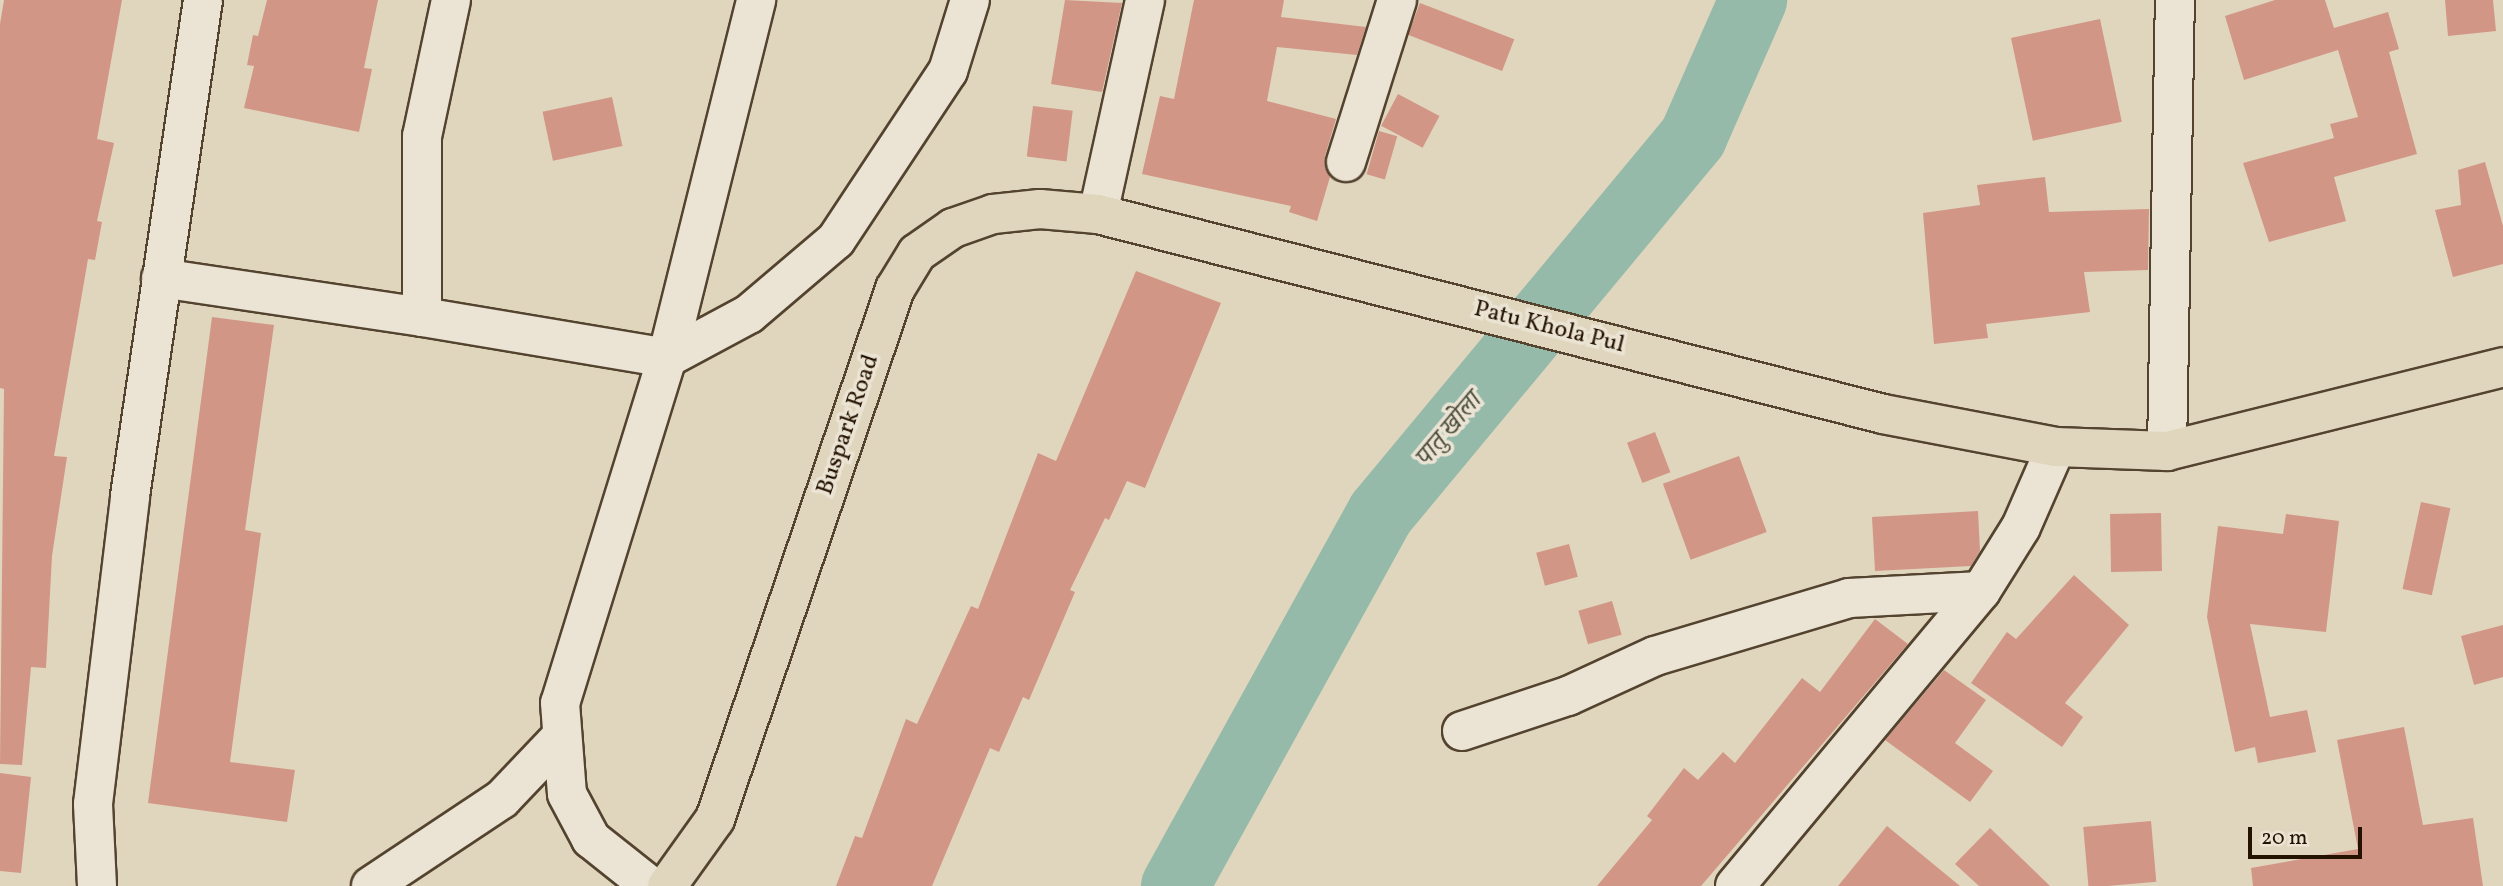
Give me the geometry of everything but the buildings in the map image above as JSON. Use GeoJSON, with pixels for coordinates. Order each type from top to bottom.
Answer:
{"type":"FeatureCollection","features":[{"type":"Feature","properties":{"kind":"main road","name":"Buspark Road"},"geometry":{"type":"LineString","coordinates":[[667,886],[715,819],[895,289],[917,253],[953,228],[993,214],[1040,209],[1098,214],[1215,243]]}},
{"type":"Feature","properties":{"kind":"main road","name":"Patu Khola Pul"},"geometry":{"type":"LineString","coordinates":[[1215,243],[1883,414],[2056,447],[2166,451],[2503,367]]}},
{"type":"Feature","properties":{"kind":"street"},"geometry":{"type":"LineString","coordinates":[[97,886],[93,804],[161,278],[203,0]]}},
{"type":"Feature","properties":{"kind":"street"},"geometry":{"type":"LineString","coordinates":[[422,317],[422,136],[452,0]]}},
{"type":"Feature","properties":{"kind":"street"},"geometry":{"type":"LineString","coordinates":[[650,886],[591,839],[567,794],[560,703],[667,358],[757,0]]}},
{"type":"Feature","properties":{"kind":"street"},"geometry":{"type":"LineString","coordinates":[[161,278],[422,317],[667,358],[749,314],[836,240],[948,71],[970,0]]}},
{"type":"Feature","properties":{"kind":"street"},"geometry":{"type":"LineString","coordinates":[[1098,214],[1144,0]]}},
{"type":"Feature","properties":{"kind":"street"},"geometry":{"type":"LineString","coordinates":[[1346,162],[1396,0]]}},
{"type":"Feature","properties":{"kind":"street"},"geometry":{"type":"LineString","coordinates":[[2166,451],[2182,2]]}},
{"type":"Feature","properties":{"kind":"street"},"geometry":{"type":"LineString","coordinates":[[1735,886],[1981,591],[2021,527],[2056,447]]}},
{"type":"Feature","properties":{"kind":"street"},"geometry":{"type":"LineString","coordinates":[[1462,731],[1568,696],[1655,656],[1849,597],[1981,591]]}},
{"type":"Feature","properties":{"kind":"street"},"geometry":{"type":"LineString","coordinates":[[370,886],[502,799],[561,737]]}},
{"type":"Feature","properties":{"kind":"waterway","name":"पातु खोला"},"geometry":{"type":"LineString","coordinates":[[1175,886],[1381,513],[1693,137],[1753,0]]}}]}
